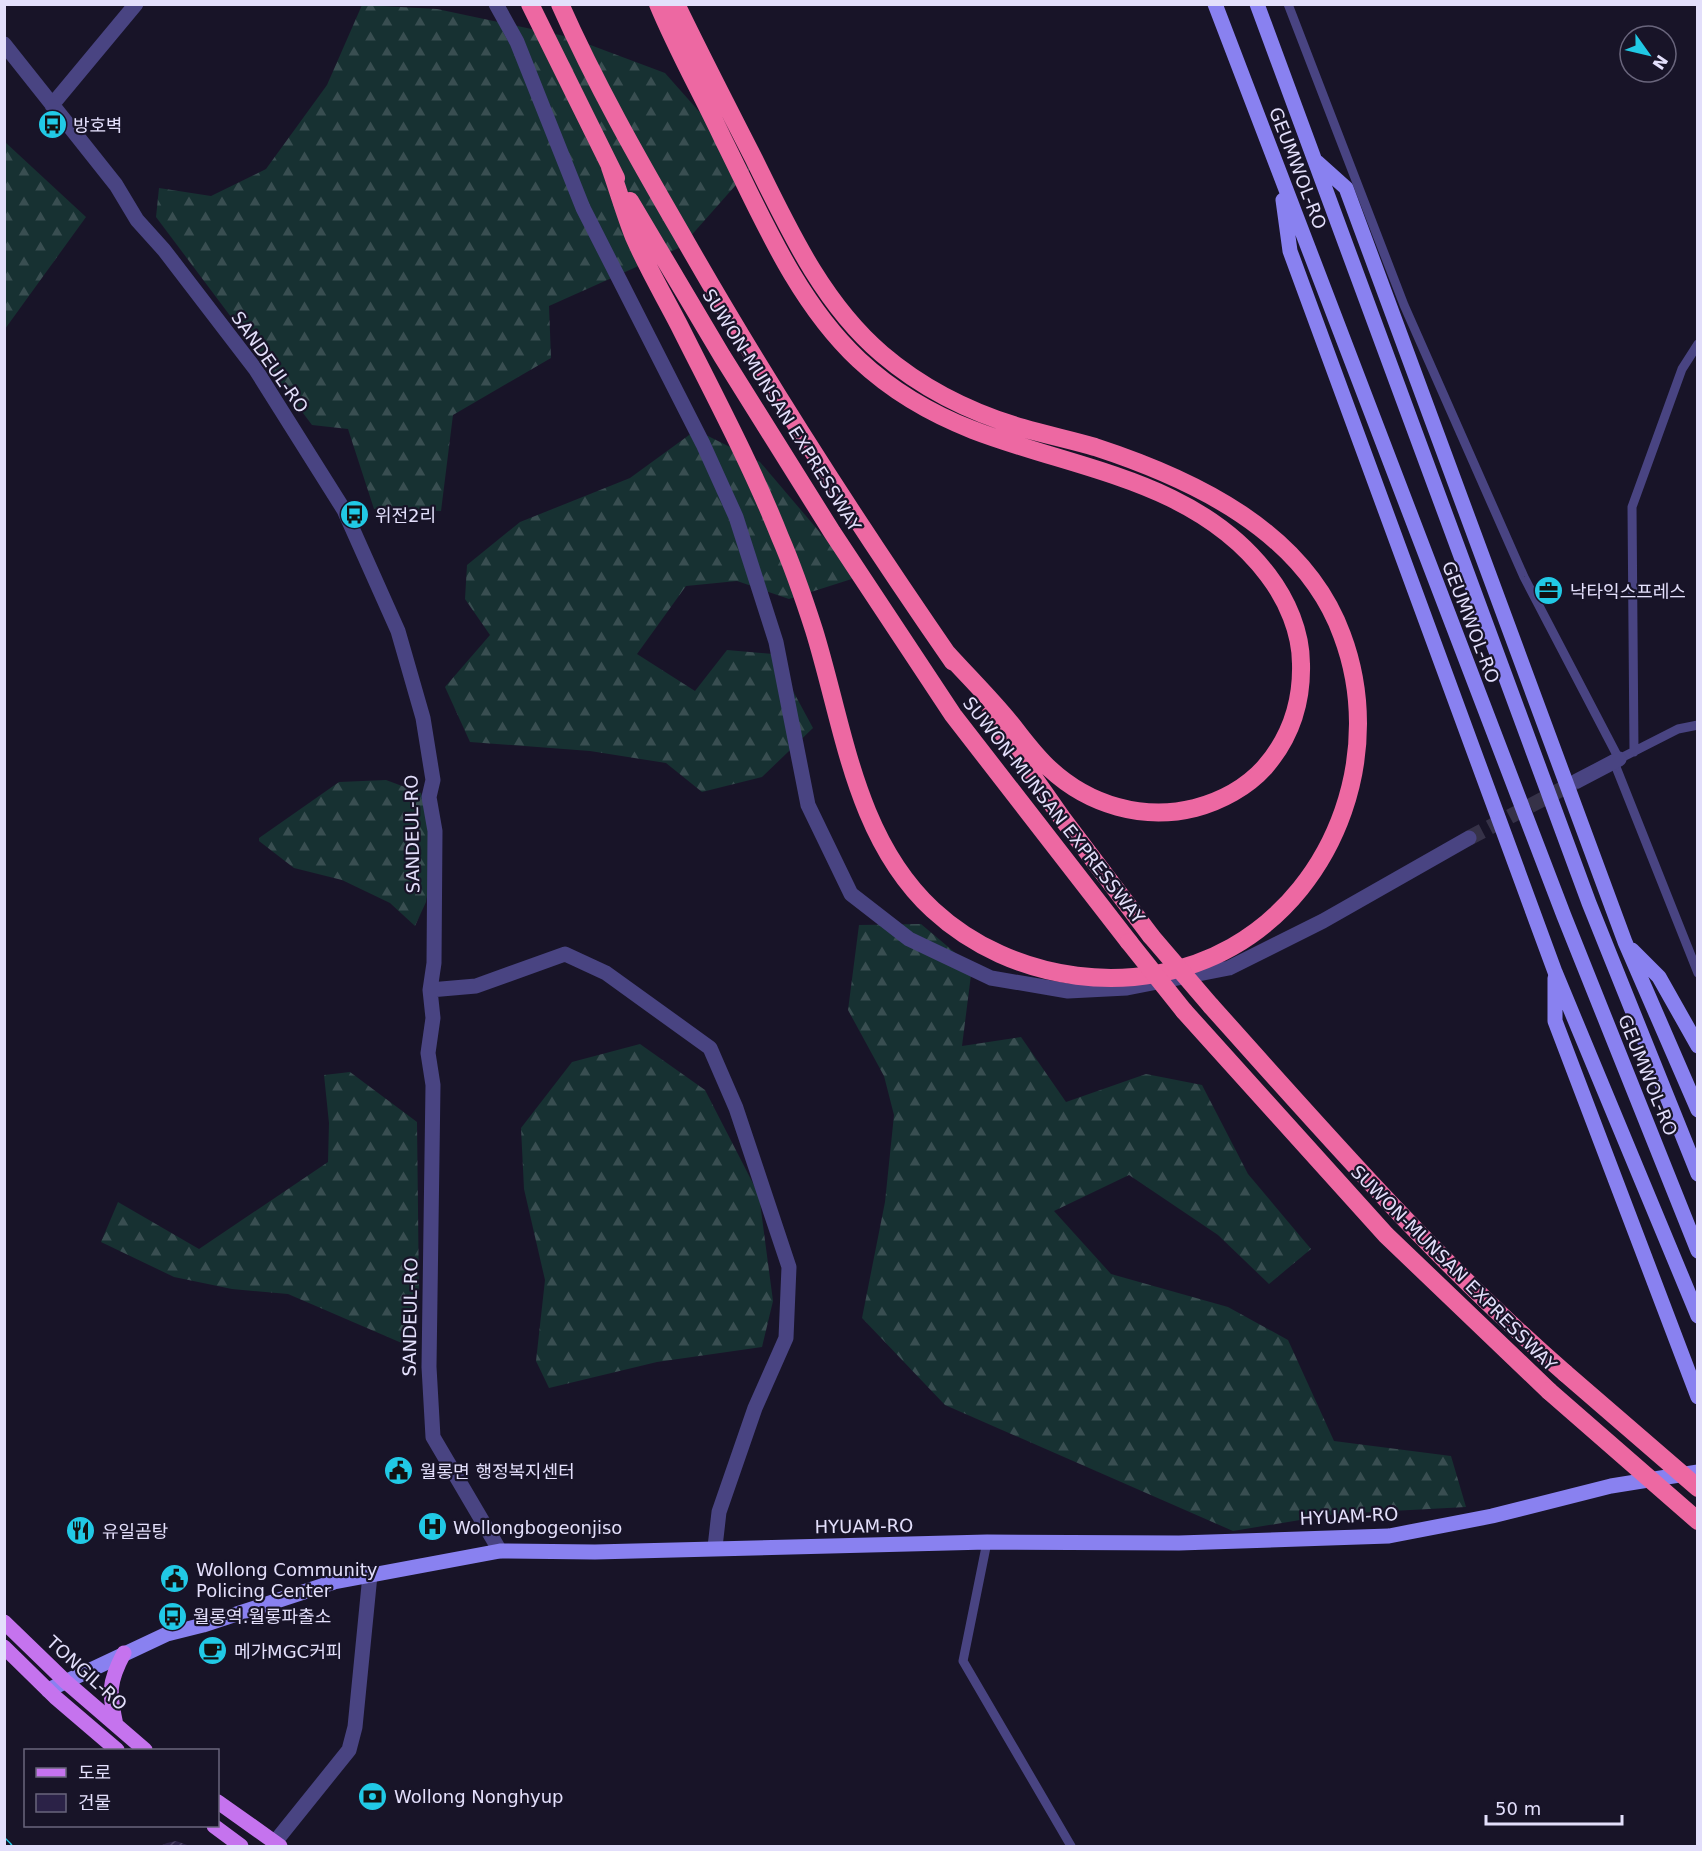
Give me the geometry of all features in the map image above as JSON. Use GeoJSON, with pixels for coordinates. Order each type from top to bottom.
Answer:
{"type":"FeatureCollection","features":[{"type":"Feature","properties":{"kind":"highway","name":"SUWON-MUNSAN EXPRESSWAY"},"geometry":{"type":"LineString","coordinates":[[530,4],[610,167],[722,357],[953,715],[1184,1011],[1386,1235],[1548,1391],[1698,1521]]}},
{"type":"Feature","properties":{"kind":"highway","name":"SUWON-MUNSAN EXPRESSWAY"},"geometry":{"type":"LineString","coordinates":[[560,4],[638,159],[714,291],[853,514],[1062,818],[1151,936],[1382,1196],[1454,1271],[1565,1373],[1698,1488]]}},
{"type":"Feature","properties":{"kind":"highway"},"geometry":{"type":"LineString","coordinates":[[658,4],[770,235],[817,313],[858,359],[895,388],[932,412],[972,430],[1137,482],[1180,502],[1222,528],[1253,556],[1280,591],[1294,624],[1301,651],[1302,680],[1297,709],[1287,734],[1274,756],[1257,775],[1236,791],[1203,806],[1180,812],[1158,812],[1115,808],[1077,790],[1049,768],[946,652]]}},
{"type":"Feature","properties":{"kind":"highway"},"geometry":{"type":"LineString","coordinates":[[610,167],[636,240],[731,428],[780,537],[814,629],[855,782],[877,834],[901,875],[929,907],[981,947],[1013,961],[1087,978],[1146,974],[1201,961],[1233,946],[1266,924],[1298,893],[1336,832],[1349,797],[1357,754],[1359,720],[1354,681],[1343,636],[1322,594],[1296,561],[1267,533],[1197,488],[1155,468],[987,416],[950,400],[882,354],[846,317],[796,242],[676,4]]}},
{"type":"Feature","properties":{"kind":"main road","name":"GEUMWOL-RO"},"geometry":{"type":"LineString","coordinates":[[1215,4],[1564,916],[1698,1251]]}},
{"type":"Feature","properties":{"kind":"main road","name":"GEUMWOL-RO"},"geometry":{"type":"LineString","coordinates":[[1257,4],[1589,903],[1698,1174]]}},
{"type":"Feature","properties":{"kind":"main road"},"geometry":{"type":"LineString","coordinates":[[1315,160],[1346,188],[1625,942],[1698,1110]]}},
{"type":"Feature","properties":{"kind":"main road"},"geometry":{"type":"LineString","coordinates":[[1279,173],[1290,251],[1555,972],[1698,1316]]}},
{"type":"Feature","properties":{"kind":"main road"},"geometry":{"type":"LineString","coordinates":[[1625,942],[1659,977],[1698,1046]]}},
{"type":"Feature","properties":{"kind":"main road"},"geometry":{"type":"LineString","coordinates":[[1555,972],[1554,1021],[1698,1397]]}},
{"type":"Feature","properties":{"kind":"main road","name":"HYUAM-RO"},"geometry":{"type":"LineString","coordinates":[[48,1690],[167,1634],[203,1625],[334,1582],[500,1551],[987,1542],[1179,1543],[1389,1536],[1492,1515],[1611,1486],[1698,1472]]}},
{"type":"Feature","properties":{"kind":"main road","name":"TONGIL-RO"},"geometry":{"type":"LineString","coordinates":[[4,1622],[65,1681],[144,1749]]}},
{"type":"Feature","properties":{"kind":"main road","name":"TONGIL-RO"},"geometry":{"type":"LineString","coordinates":[[4,1647],[48,1690],[116,1749]]}},
{"type":"Feature","properties":{"kind":"main road"},"geometry":{"type":"LineString","coordinates":[[116,1725],[112,1704],[111,1676],[124,1653]]}},
{"type":"Feature","properties":{"kind":"main road"},"geometry":{"type":"LineString","coordinates":[[219,1803],[277,1844]]}},
{"type":"Feature","properties":{"kind":"main road"},"geometry":{"type":"LineString","coordinates":[[215,1827],[241,1846]]}},
{"type":"Feature","properties":{"kind":"street"},"geometry":{"type":"LineString","coordinates":[[52,105],[136,4]]}},
{"type":"Feature","properties":{"kind":"street"},"geometry":{"type":"LineString","coordinates":[[496,4],[517,42],[583,208],[703,444],[736,517],[776,642],[808,805],[852,894],[909,939],[991,978],[1068,991],[1127,988],[1229,968],[1323,921],[1469,838]]}},
{"type":"Feature","properties":{"kind":"street","name":"SANDEUL-RO"},"geometry":{"type":"LineString","coordinates":[[4,44],[116,185],[137,220],[164,250],[256,370],[344,510],[398,631],[423,718],[433,780],[429,797],[435,831],[436,863],[432,928],[434,963],[430,990],[433,1018],[428,1053],[432,1085],[429,1367],[433,1437],[500,1551]]}},
{"type":"Feature","properties":{"kind":"street"},"geometry":{"type":"LineString","coordinates":[[1577,782],[1617,760]]}},
{"type":"Feature","properties":{"kind":"street"},"geometry":{"type":"LineString","coordinates":[[430,990],[476,986],[565,954],[606,973],[710,1048],[736,1108],[789,1267],[786,1338],[755,1408],[719,1512],[715,1547]]}},
{"type":"Feature","properties":{"kind":"street"},"geometry":{"type":"LineString","coordinates":[[277,1844],[349,1750],[356,1727],[370,1575]]}},
{"type":"Feature","properties":{"kind":"lane"},"geometry":{"type":"LineString","coordinates":[[1288,4],[1413,327],[1524,577],[1617,760],[1698,973]]}},
{"type":"Feature","properties":{"kind":"lane"},"geometry":{"type":"LineString","coordinates":[[1634,752],[1632,507],[1682,369],[1698,344]]}},
{"type":"Feature","properties":{"kind":"lane"},"geometry":{"type":"LineString","coordinates":[[1617,760],[1678,729],[1698,725]]}},
{"type":"Feature","properties":{"kind":"lane"},"geometry":{"type":"LineString","coordinates":[[987,1542],[963,1661],[1071,1846]]}},
{"type":"Feature","properties":{"kind":"green space"},"geometry":{"type":"Polygon","coordinates":[[[362,5],[437,9],[569,37],[665,73],[750,169],[681,247],[549,306],[551,358],[453,415],[441,511],[374,509],[348,429],[312,425],[156,217],[159,188],[211,196],[266,169],[327,85],[362,5]]]}},
{"type":"Feature","properties":{"kind":"green space"},"geometry":{"type":"Polygon","coordinates":[[[5,142],[86,217],[5,329],[5,142]]]}},
{"type":"Feature","properties":{"kind":"green space"},"geometry":{"type":"Polygon","coordinates":[[[696,430],[760,462],[858,577],[789,599],[737,581],[686,586],[637,654],[695,691],[727,650],[773,654],[813,728],[762,777],[702,792],[666,763],[590,751],[470,742],[445,687],[490,635],[465,599],[467,565],[520,522],[630,478],[696,430]]]}},
{"type":"Feature","properties":{"kind":"green space"},"geometry":{"type":"Polygon","coordinates":[[[386,780],[421,793],[435,845],[426,902],[415,926],[390,903],[342,880],[294,868],[259,841],[259,838],[339,782],[386,780]]]}},
{"type":"Feature","properties":{"kind":"green space"},"geometry":{"type":"Polygon","coordinates":[[[921,924],[972,967],[962,1046],[1021,1037],[1066,1102],[1146,1074],[1202,1085],[1248,1174],[1311,1249],[1269,1284],[1218,1235],[1129,1175],[1054,1211],[1111,1274],[1228,1307],[1288,1340],[1334,1441],[1451,1456],[1466,1507],[1336,1514],[1233,1531],[945,1405],[862,1318],[885,1202],[894,1115],[884,1076],[848,1010],[859,925],[921,924]]]}},
{"type":"Feature","properties":{"kind":"green space"},"geometry":{"type":"Polygon","coordinates":[[[640,1044],[705,1090],[759,1195],[773,1301],[762,1347],[657,1362],[549,1388],[536,1361],[545,1280],[524,1189],[521,1128],[572,1062],[640,1044]]]}},
{"type":"Feature","properties":{"kind":"green space"},"geometry":{"type":"Polygon","coordinates":[[[350,1072],[417,1122],[419,1298],[404,1344],[288,1294],[232,1289],[174,1277],[101,1242],[118,1202],[199,1249],[328,1162],[329,1123],[324,1075],[350,1072]]]}},
{"type":"Feature","properties":{"kind":"building"},"geometry":{"type":"Polygon","coordinates":[[[176,1841],[190,1846],[160,1846],[167,1843],[176,1841]]]}},
{"type":"Feature","properties":{"kind":"tunnel"},"geometry":{"type":"LineString","coordinates":[[1469,838],[1577,781]]}},
{"type":"Feature","properties":{"kind":"railway"},"geometry":{"type":"LineString","coordinates":[[4,1841],[9,1846]]}},
{"type":"Feature","properties":{"kind":"place","name":"방호벽"},"geometry":{"type":"Point","coordinates":[52,125]}},
{"type":"Feature","properties":{"kind":"place","name":"위전2리"},"geometry":{"type":"Point","coordinates":[354,515]}},
{"type":"Feature","properties":{"kind":"place","name":"낙타익스프레스"},"geometry":{"type":"Point","coordinates":[1549,591]}},
{"type":"Feature","properties":{"kind":"place","name":"월롱면 행정복지센터"},"geometry":{"type":"Point","coordinates":[399,1471]}},
{"type":"Feature","properties":{"kind":"place","name":"Wollongbogeonjiso"},"geometry":{"type":"Point","coordinates":[432,1527]}},
{"type":"Feature","properties":{"kind":"place","name":"유일곰탕"},"geometry":{"type":"Point","coordinates":[81,1531]}},
{"type":"Feature","properties":{"kind":"place","name":"Wollong Community Policing Center"},"geometry":{"type":"Point","coordinates":[175,1579]}},
{"type":"Feature","properties":{"kind":"place","name":"월롱역.월롱파출소"},"geometry":{"type":"Point","coordinates":[172,1616]}},
{"type":"Feature","properties":{"kind":"place","name":"메가MGC커피"},"geometry":{"type":"Point","coordinates":[213,1651]}},
{"type":"Feature","properties":{"kind":"place","name":"Wollong Nonghyup"},"geometry":{"type":"Point","coordinates":[373,1796]}}]}
